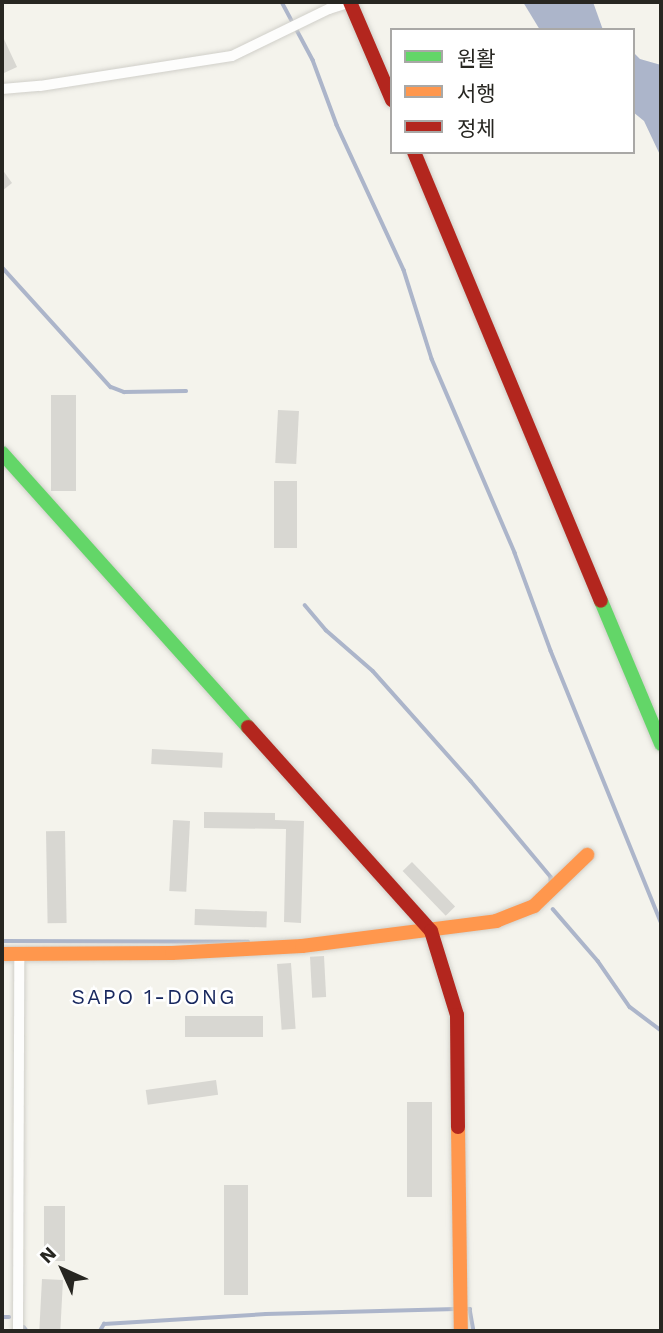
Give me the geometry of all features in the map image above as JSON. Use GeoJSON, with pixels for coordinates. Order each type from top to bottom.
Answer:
{"type":"FeatureCollection","features":[{"type":"Feature","properties":{"kind":"street"},"geometry":{"type":"LineString","coordinates":[[2,89],[40,86],[232,56],[329,9],[350,2],[390,95]]}},
{"type":"Feature","properties":{"kind":"street"},"geometry":{"type":"LineString","coordinates":[[415,154],[661,744]]}},
{"type":"Feature","properties":{"kind":"street"},"geometry":{"type":"LineString","coordinates":[[2,453],[431,931],[457,1015],[461,1331]]}},
{"type":"Feature","properties":{"kind":"street"},"geometry":{"type":"LineString","coordinates":[[2,954],[172,953],[276,947],[431,931],[496,921],[534,906],[587,855]]}},
{"type":"Feature","properties":{"kind":"street"},"geometry":{"type":"LineString","coordinates":[[18,1331],[19,954]]}},
{"type":"Feature","properties":{"kind":"water"},"geometry":{"type":"Polygon","coordinates":[[[523,2],[593,2],[602,28],[539,28],[523,2]]]}},
{"type":"Feature","properties":{"kind":"water"},"geometry":{"type":"Polygon","coordinates":[[[635,54],[640,59],[661,65],[661,157],[644,121],[635,114],[635,54]]]}},
{"type":"Feature","properties":{"kind":"building"},"geometry":{"type":"Polygon","coordinates":[[[2,35],[17,67],[4,73],[2,69],[2,35]]]}},
{"type":"Feature","properties":{"kind":"building"},"geometry":{"type":"Polygon","coordinates":[[[2,169],[12,183],[2,191],[2,169]]]}},
{"type":"Feature","properties":{"kind":"building"},"geometry":{"type":"Polygon","coordinates":[[[51,395],[76,395],[76,491],[51,491],[51,395]]]}},
{"type":"Feature","properties":{"kind":"building"},"geometry":{"type":"Polygon","coordinates":[[[278,410],[299,411],[296,464],[275,463],[278,410]]]}},
{"type":"Feature","properties":{"kind":"building"},"geometry":{"type":"Polygon","coordinates":[[[274,481],[297,481],[297,548],[274,548],[274,481]]]}},
{"type":"Feature","properties":{"kind":"building"},"geometry":{"type":"Polygon","coordinates":[[[152,749],[223,753],[222,768],[151,764],[152,749]]]}},
{"type":"Feature","properties":{"kind":"building"},"geometry":{"type":"Polygon","coordinates":[[[204,812],[275,813],[275,820],[304,821],[301,923],[284,922],[286,829],[204,828],[204,812]]]}},
{"type":"Feature","properties":{"kind":"building"},"geometry":{"type":"Polygon","coordinates":[[[173,820],[190,821],[186,892],[169,891],[173,820]]]}},
{"type":"Feature","properties":{"kind":"building"},"geometry":{"type":"Polygon","coordinates":[[[46,831],[65,831],[67,923],[48,923],[46,831]]]}},
{"type":"Feature","properties":{"kind":"building"},"geometry":{"type":"Polygon","coordinates":[[[412,862],[455,907],[446,916],[403,871],[412,862]]]}},
{"type":"Feature","properties":{"kind":"building"},"geometry":{"type":"Polygon","coordinates":[[[195,909],[267,912],[266,928],[194,925],[195,909]]]}},
{"type":"Feature","properties":{"kind":"building"},"geometry":{"type":"Polygon","coordinates":[[[324,956],[326,997],[312,998],[310,957],[324,956]]]}},
{"type":"Feature","properties":{"kind":"building"},"geometry":{"type":"Polygon","coordinates":[[[291,963],[296,1029],[282,1030],[277,964],[291,963]]]}},
{"type":"Feature","properties":{"kind":"building"},"geometry":{"type":"Polygon","coordinates":[[[185,1016],[263,1016],[263,1037],[185,1037],[185,1016]]]}},
{"type":"Feature","properties":{"kind":"building"},"geometry":{"type":"Polygon","coordinates":[[[216,1080],[218,1095],[148,1105],[146,1090],[216,1080]]]}},
{"type":"Feature","properties":{"kind":"building"},"geometry":{"type":"Polygon","coordinates":[[[407,1102],[432,1102],[432,1197],[407,1197],[407,1102]]]}},
{"type":"Feature","properties":{"kind":"building"},"geometry":{"type":"Polygon","coordinates":[[[224,1185],[248,1185],[248,1295],[224,1295],[224,1185]]]}},
{"type":"Feature","properties":{"kind":"building"},"geometry":{"type":"Polygon","coordinates":[[[44,1206],[65,1206],[65,1261],[44,1261],[44,1206]]]}},
{"type":"Feature","properties":{"kind":"building"},"geometry":{"type":"Polygon","coordinates":[[[42,1279],[63,1280],[60,1331],[39,1331],[42,1279]]]}},
{"type":"Feature","properties":{"kind":"waterway"},"geometry":{"type":"LineString","coordinates":[[282,2],[313,60],[337,125],[404,270],[432,359],[515,553],[551,651],[661,922]]}},
{"type":"Feature","properties":{"kind":"waterway"},"geometry":{"type":"LineString","coordinates":[[2,267],[111,387],[124,392],[186,391]]}},
{"type":"Feature","properties":{"kind":"waterway"},"geometry":{"type":"LineString","coordinates":[[305,605],[326,630],[373,671],[471,781],[551,877],[551,883]]}},
{"type":"Feature","properties":{"kind":"waterway"},"geometry":{"type":"LineString","coordinates":[[553,909],[598,961],[630,1007],[661,1030]]}},
{"type":"Feature","properties":{"kind":"waterway"},"geometry":{"type":"LineString","coordinates":[[2,941],[248,942]]}},
{"type":"Feature","properties":{"kind":"waterway"},"geometry":{"type":"LineString","coordinates":[[100,1331],[104,1324],[266,1314],[456,1309]]}},
{"type":"Feature","properties":{"kind":"waterway"},"geometry":{"type":"LineString","coordinates":[[464,1309],[470,1309],[474,1331]]}},
{"type":"Feature","properties":{"kind":"waterway"},"geometry":{"type":"LineString","coordinates":[[2,1317],[9,1317]]}},
{"type":"Feature","properties":{"kind":"waterway"},"geometry":{"type":"LineString","coordinates":[[24,1327],[27,1331]]}},
{"type":"Feature","properties":{"kind":"traffic: fast"},"geometry":{"type":"LineString","coordinates":[[2,453],[248,727]]}},
{"type":"Feature","properties":{"kind":"traffic: fast"},"geometry":{"type":"LineString","coordinates":[[601,601],[661,744]]}},
{"type":"Feature","properties":{"kind":"traffic: slow"},"geometry":{"type":"LineString","coordinates":[[2,954],[172,953],[302,946],[496,921],[534,906],[587,855]]}},
{"type":"Feature","properties":{"kind":"traffic: slow"},"geometry":{"type":"LineString","coordinates":[[458,1127],[461,1331]]}},
{"type":"Feature","properties":{"kind":"traffic: jam"},"geometry":{"type":"LineString","coordinates":[[350,2],[390,95]]}},
{"type":"Feature","properties":{"kind":"traffic: jam"},"geometry":{"type":"LineString","coordinates":[[415,154],[601,601]]}},
{"type":"Feature","properties":{"kind":"traffic: jam"},"geometry":{"type":"LineString","coordinates":[[248,727],[431,931],[457,1015],[458,1127]]}},
{"type":"Feature","properties":{"kind":"district","name":"SAPO 1-DONG"},"geometry":{"type":"Point","coordinates":[154,997]}}]}
